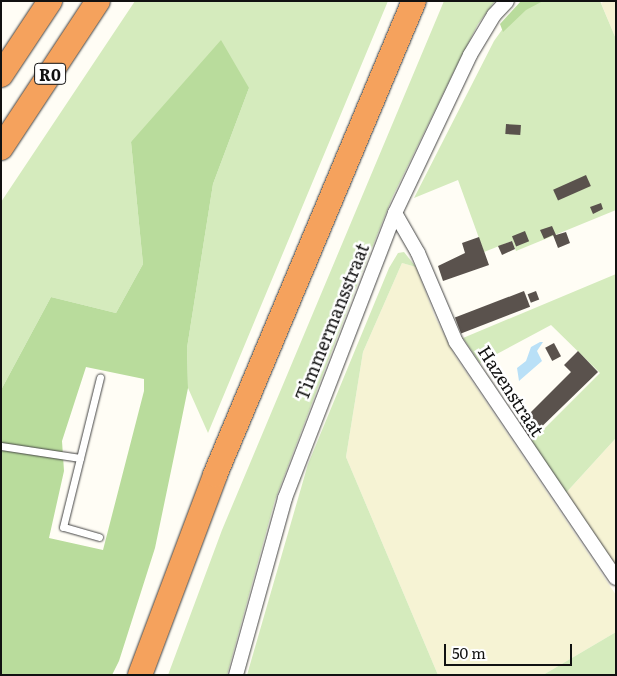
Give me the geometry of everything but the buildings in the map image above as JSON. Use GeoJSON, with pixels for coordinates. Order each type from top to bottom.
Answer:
{"type":"FeatureCollection","features":[{"type":"Feature","properties":{"kind":"highway","name":"R0"},"geometry":{"type":"LineString","coordinates":[[1,75],[50,1]]}},
{"type":"Feature","properties":{"kind":"highway","name":"R0"},"geometry":{"type":"LineString","coordinates":[[1,148],[98,1]]}},
{"type":"Feature","properties":{"kind":"highway"},"geometry":{"type":"LineString","coordinates":[[140,675],[215,475],[414,1]]}},
{"type":"Feature","properties":{"kind":"street","name":"Timmermansstraat"},"geometry":{"type":"LineString","coordinates":[[236,675],[285,498],[396,213],[470,55],[494,15],[507,1]]}},
{"type":"Feature","properties":{"kind":"street","name":"Hazenstraat"},"geometry":{"type":"LineString","coordinates":[[396,213],[418,253],[456,342],[616,578]]}},
{"type":"Feature","properties":{"kind":"lane"},"geometry":{"type":"LineString","coordinates":[[99,537],[63,527],[100,378]]}},
{"type":"Feature","properties":{"kind":"lane"},"geometry":{"type":"LineString","coordinates":[[1,446],[80,458]]}},
{"type":"Feature","properties":{"kind":"shaded area"},"geometry":{"type":"Polygon","coordinates":[[[616,1],[616,39],[601,3],[616,1]]]}},
{"type":"Feature","properties":{"kind":"shaded area"},"geometry":{"type":"Polygon","coordinates":[[[402,263],[416,267],[435,317],[455,356],[616,595],[616,632],[543,675],[438,675],[346,457],[363,352],[402,263]]]}},
{"type":"Feature","properties":{"kind":"shaded area"},"geometry":{"type":"Polygon","coordinates":[[[616,438],[616,567],[564,495],[616,438]]]}},
{"type":"Feature","properties":{"kind":"green space"},"geometry":{"type":"Polygon","coordinates":[[[135,1],[388,1],[208,433],[188,388],[187,348],[213,184],[249,88],[131,142],[143,264],[116,313],[51,297],[1,390],[1,202],[135,1]]]}},
{"type":"Feature","properties":{"kind":"green space"},"geometry":{"type":"Polygon","coordinates":[[[444,1],[495,1],[478,24],[456,67],[392,198],[361,275],[275,500],[227,675],[168,675],[222,530],[444,1]]]}},
{"type":"Feature","properties":{"kind":"green space"},"geometry":{"type":"Polygon","coordinates":[[[521,1],[543,1],[526,10],[503,32],[500,24],[521,1]]]}},
{"type":"Feature","properties":{"kind":"green space"},"geometry":{"type":"Polygon","coordinates":[[[534,1],[600,1],[616,39],[616,210],[516,251],[512,241],[484,252],[458,180],[414,198],[494,41],[509,20],[534,1]]]}},
{"type":"Feature","properties":{"kind":"green space"},"geometry":{"type":"Polygon","coordinates":[[[221,40],[249,88],[213,184],[187,348],[188,388],[155,548],[119,661],[112,675],[1,675],[1,390],[51,297],[116,313],[143,264],[131,142],[221,40]],[[86,367],[62,441],[64,471],[49,538],[103,550],[144,391],[144,379],[86,367]]]}},
{"type":"Feature","properties":{"kind":"green space"},"geometry":{"type":"Polygon","coordinates":[[[404,252],[416,267],[402,263],[363,352],[346,457],[438,675],[247,675],[308,464],[389,268],[398,253],[404,252]]]}},
{"type":"Feature","properties":{"kind":"green space"},"geometry":{"type":"Polygon","coordinates":[[[616,274],[616,438],[564,495],[531,442],[600,373],[551,325],[480,363],[463,338],[616,274]]]}},
{"type":"Feature","properties":{"kind":"green space"},"geometry":{"type":"Polygon","coordinates":[[[616,632],[616,675],[543,675],[616,632]]]}},
{"type":"Feature","properties":{"kind":"water"},"geometry":{"type":"Polygon","coordinates":[[[543,342],[537,351],[542,361],[519,381],[517,368],[526,361],[531,347],[543,342]]]}}]}
